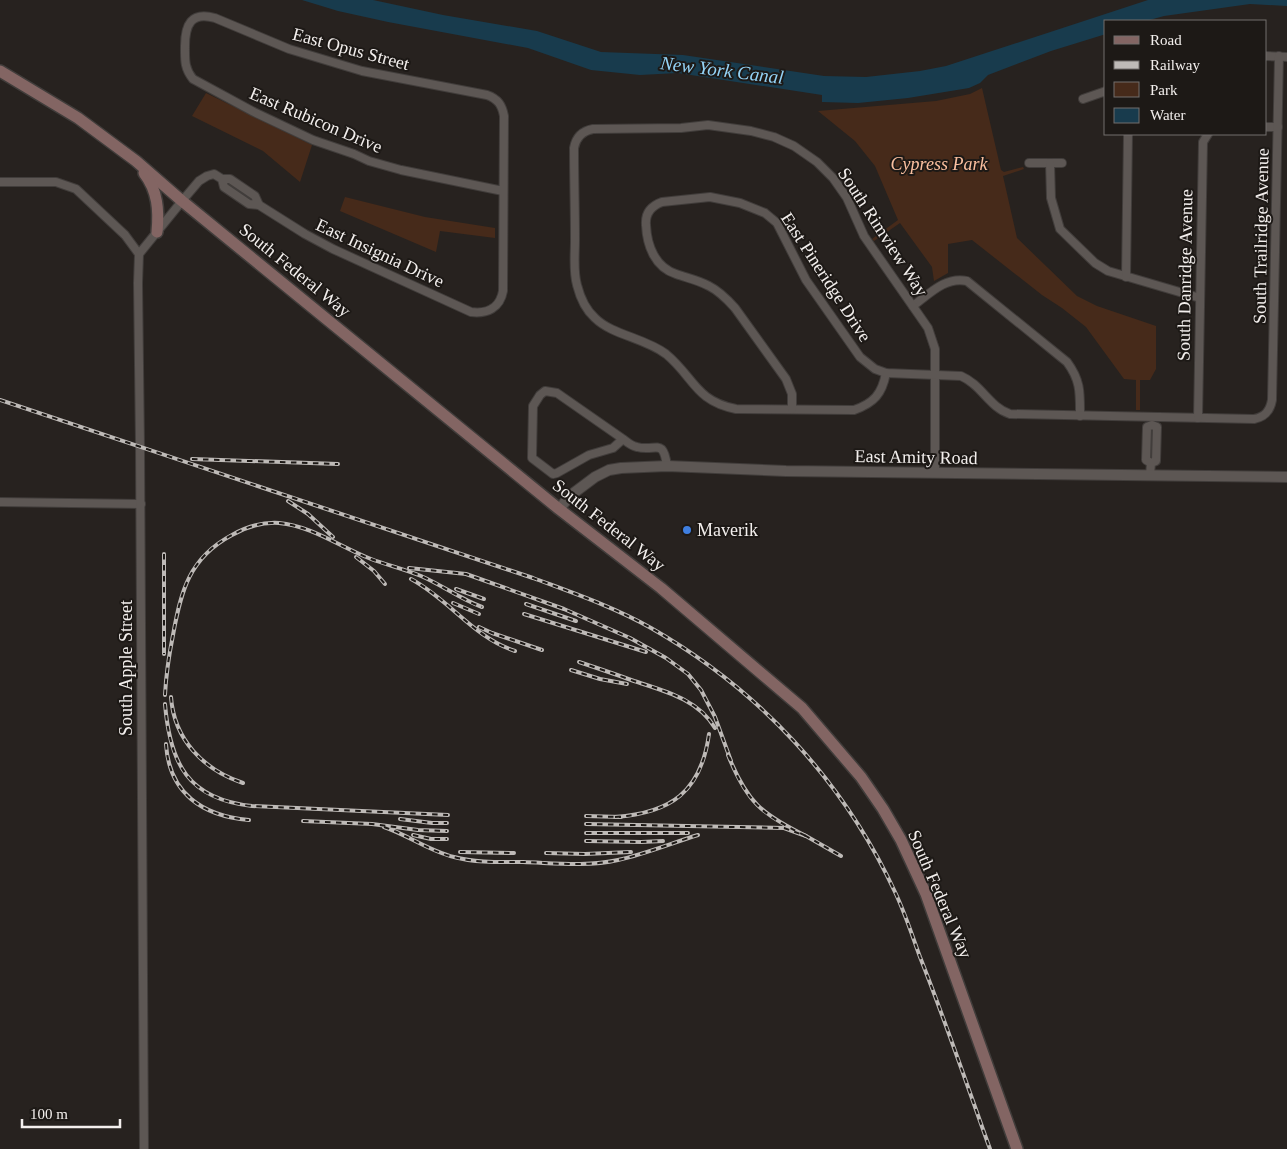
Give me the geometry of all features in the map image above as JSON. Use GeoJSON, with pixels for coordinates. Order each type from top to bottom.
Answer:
{"type":"FeatureCollection","features":[{"type":"Feature","properties":{"kind":"main road","name":"South Federal Way"},"geometry":{"type":"LineString","coordinates":[[0,72],[78,118],[136,161],[182,201],[560,509],[660,588],[802,708],[861,778],[883,809],[901,840],[926,894],[1017,1149]]}},
{"type":"Feature","properties":{"kind":"main road"},"geometry":{"type":"LineString","coordinates":[[136,161],[149,180],[156,195],[159,214],[157,232]]}},
{"type":"Feature","properties":{"kind":"street","name":"East Opus Street"},"geometry":{"type":"LineString","coordinates":[[200,16],[215,18],[289,49],[362,71],[488,95],[497,100],[504,116],[503,191]]}},
{"type":"Feature","properties":{"kind":"street","name":"East Rubicon Drive"},"geometry":{"type":"LineString","coordinates":[[200,16],[189,24],[185,31],[185,64],[187,72],[193,79],[254,112],[314,140],[369,161],[402,170],[503,191]]}},
{"type":"Feature","properties":{"kind":"street"},"geometry":{"type":"LineString","coordinates":[[1267,56],[1283,56]]}},
{"type":"Feature","properties":{"kind":"street","name":"South Trailridge Avenue"},"geometry":{"type":"LineString","coordinates":[[1266,414],[1271,408],[1272,400],[1278,127],[1283,56]]}},
{"type":"Feature","properties":{"kind":"street"},"geometry":{"type":"LineString","coordinates":[[1083,98],[1104,91]]}},
{"type":"Feature","properties":{"kind":"street","name":"South Rimview Way"},"geometry":{"type":"LineString","coordinates":[[792,409],[736,408],[714,402],[700,392],[664,353],[649,344],[604,325],[587,309],[579,293],[575,275],[574,148],[576,140],[581,134],[593,129],[725,126],[774,137],[794,146],[817,162],[833,178],[847,198],[864,236],[928,328],[935,349],[935,473]]}},
{"type":"Feature","properties":{"kind":"street"},"geometry":{"type":"LineString","coordinates":[[1267,127],[1278,127]]}},
{"type":"Feature","properties":{"kind":"street"},"geometry":{"type":"LineString","coordinates":[[1126,276],[1128,135]]}},
{"type":"Feature","properties":{"kind":"street","name":"South Danridge Avenue"},"geometry":{"type":"LineString","coordinates":[[1198,418],[1203,142],[1207,135]]}},
{"type":"Feature","properties":{"kind":"street"},"geometry":{"type":"LineString","coordinates":[[1029,163],[1062,163]]}},
{"type":"Feature","properties":{"kind":"street"},"geometry":{"type":"LineString","coordinates":[[1050,163],[1051,198],[1060,229],[1101,268],[1200,298]]}},
{"type":"Feature","properties":{"kind":"street","name":"East Insignia Drive"},"geometry":{"type":"LineString","coordinates":[[182,201],[199,181],[214,174],[222,178],[224,187],[249,204],[259,205],[333,249],[471,312],[479,313],[494,308],[502,297],[503,191]]}},
{"type":"Feature","properties":{"kind":"street"},"geometry":{"type":"LineString","coordinates":[[0,182],[56,182],[76,189],[125,235],[139,254],[182,201]]}},
{"type":"Feature","properties":{"kind":"street","name":"East Pineridge Drive"},"geometry":{"type":"LineString","coordinates":[[792,409],[792,394],[786,379],[728,299],[708,286],[669,271],[657,261],[649,246],[646,224],[650,209],[662,202],[710,196],[740,203],[765,213],[777,223],[806,280],[860,357],[866,364],[886,373],[961,376],[977,386],[997,408],[1010,414],[1152,421],[1198,418],[1254,419],[1266,414]]}},
{"type":"Feature","properties":{"kind":"street","name":"South Apple Street"},"geometry":{"type":"LineString","coordinates":[[139,254],[144,1149]]}},
{"type":"Feature","properties":{"kind":"street"},"geometry":{"type":"LineString","coordinates":[[913,306],[949,281],[957,279],[967,281],[1067,362],[1078,378],[1080,387],[1080,416]]}},
{"type":"Feature","properties":{"kind":"street"},"geometry":{"type":"LineString","coordinates":[[792,409],[854,410],[865,406],[875,399],[882,390],[886,373]]}},
{"type":"Feature","properties":{"kind":"street"},"geometry":{"type":"LineString","coordinates":[[623,439],[613,448],[589,455],[553,474],[532,458],[533,406],[545,391],[556,393],[623,439],[633,446],[639,448],[655,446],[661,449],[665,454],[667,466]]}},
{"type":"Feature","properties":{"kind":"street"},"geometry":{"type":"LineString","coordinates":[[1150,475],[1151,463],[1156,461],[1157,427],[1152,421]]}},
{"type":"Feature","properties":{"kind":"street","name":"East Amity Road"},"geometry":{"type":"LineString","coordinates":[[560,509],[571,495],[595,477],[609,470],[621,468],[667,466],[786,471],[1287,477]]}},
{"type":"Feature","properties":{"kind":"street"},"geometry":{"type":"LineString","coordinates":[[0,502],[140,504]]}},
{"type":"Feature","properties":{"kind":"green space","name":"Cypress Park"},"geometry":{"type":"Polygon","coordinates":[[[982,88],[1001,170],[1004,172],[1023,167],[1024,169],[1003,176],[1017,238],[1077,296],[1097,306],[1156,326],[1156,369],[1150,380],[1140,380],[1140,410],[1136,410],[1136,380],[1124,379],[1086,327],[972,240],[948,244],[948,273],[934,281],[932,267],[900,223],[874,241],[872,239],[898,220],[875,166],[855,141],[818,111],[936,101],[970,94],[982,88]]]}},
{"type":"Feature","properties":{"kind":"green space"},"geometry":{"type":"Polygon","coordinates":[[[206,93],[312,145],[300,182],[263,151],[192,116],[206,93]]]}},
{"type":"Feature","properties":{"kind":"green space"},"geometry":{"type":"Polygon","coordinates":[[[345,197],[425,217],[495,228],[495,238],[440,231],[436,252],[340,211],[345,197]]]}},
{"type":"Feature","properties":{"kind":"water","name":"New York Canal"},"geometry":{"type":"Polygon","coordinates":[[[302,0],[373,0],[443,15],[537,31],[601,52],[683,55],[824,76],[866,77],[946,66],[1148,0],[1287,0],[1287,6],[1250,4],[1164,16],[1150,20],[1104,20],[1104,35],[1051,51],[988,75],[980,83],[969,88],[908,98],[858,103],[822,102],[822,95],[678,73],[640,75],[591,70],[528,48],[338,11],[302,0]]]}},
{"type":"Feature","properties":{"kind":"railway"},"geometry":{"type":"LineString","coordinates":[[0,400],[533,578],[578,595],[623,613],[651,628],[690,652],[727,679],[762,709],[794,741],[823,775],[850,812],[874,851],[905,916],[990,1149]]}},
{"type":"Feature","properties":{"kind":"railway"},"geometry":{"type":"LineString","coordinates":[[192,459],[338,464]]}},
{"type":"Feature","properties":{"kind":"railway"},"geometry":{"type":"LineString","coordinates":[[288,501],[308,514],[333,537]]}},
{"type":"Feature","properties":{"kind":"railway"},"geometry":{"type":"LineString","coordinates":[[165,695],[176,619],[189,577],[206,554],[217,544],[249,527],[266,523],[279,523],[303,528],[371,559],[421,576],[482,607]]}},
{"type":"Feature","properties":{"kind":"railway"},"geometry":{"type":"LineString","coordinates":[[164,554],[164,654]]}},
{"type":"Feature","properties":{"kind":"railway"},"geometry":{"type":"LineString","coordinates":[[356,557],[374,571],[385,584]]}},
{"type":"Feature","properties":{"kind":"railway"},"geometry":{"type":"LineString","coordinates":[[409,568],[466,574],[564,609],[630,638],[666,658],[688,674],[701,690],[715,717],[731,761]]}},
{"type":"Feature","properties":{"kind":"railway"},"geometry":{"type":"LineString","coordinates":[[411,579],[438,597],[474,628],[500,645],[515,651]]}},
{"type":"Feature","properties":{"kind":"railway"},"geometry":{"type":"LineString","coordinates":[[456,589],[484,599]]}},
{"type":"Feature","properties":{"kind":"railway"},"geometry":{"type":"LineString","coordinates":[[453,603],[479,614]]}},
{"type":"Feature","properties":{"kind":"railway"},"geometry":{"type":"LineString","coordinates":[[526,604],[576,621]]}},
{"type":"Feature","properties":{"kind":"railway"},"geometry":{"type":"LineString","coordinates":[[524,614],[646,652]]}},
{"type":"Feature","properties":{"kind":"railway"},"geometry":{"type":"LineString","coordinates":[[479,627],[542,650]]}},
{"type":"Feature","properties":{"kind":"railway"},"geometry":{"type":"LineString","coordinates":[[579,662],[679,697],[699,710],[715,728]]}},
{"type":"Feature","properties":{"kind":"railway"},"geometry":{"type":"LineString","coordinates":[[571,670],[600,679],[627,684]]}},
{"type":"Feature","properties":{"kind":"railway"},"geometry":{"type":"LineString","coordinates":[[171,697],[173,713],[178,727],[194,751],[216,770],[243,783]]}},
{"type":"Feature","properties":{"kind":"railway"},"geometry":{"type":"LineString","coordinates":[[165,704],[172,744],[178,761],[186,775],[212,796],[252,806],[448,815]]}},
{"type":"Feature","properties":{"kind":"railway"},"geometry":{"type":"LineString","coordinates":[[615,817],[635,815],[652,810],[680,796],[691,785],[699,771],[709,734]]}},
{"type":"Feature","properties":{"kind":"railway"},"geometry":{"type":"LineString","coordinates":[[166,744],[168,761],[174,776],[181,789],[191,799],[217,813],[232,818],[249,820]]}},
{"type":"Feature","properties":{"kind":"railway"},"geometry":{"type":"LineString","coordinates":[[728,755],[742,784],[757,805],[778,821],[806,836]]}},
{"type":"Feature","properties":{"kind":"railway"},"geometry":{"type":"LineString","coordinates":[[586,816],[621,817]]}},
{"type":"Feature","properties":{"kind":"railway"},"geometry":{"type":"LineString","coordinates":[[400,819],[447,823]]}},
{"type":"Feature","properties":{"kind":"railway"},"geometry":{"type":"LineString","coordinates":[[303,821],[372,824],[418,830],[447,831]]}},
{"type":"Feature","properties":{"kind":"railway"},"geometry":{"type":"LineString","coordinates":[[586,824],[784,828],[806,836],[841,856]]}},
{"type":"Feature","properties":{"kind":"railway"},"geometry":{"type":"LineString","coordinates":[[384,827],[436,851],[462,859],[488,862],[570,864],[606,862],[648,852],[698,835]]}},
{"type":"Feature","properties":{"kind":"railway"},"geometry":{"type":"LineString","coordinates":[[586,833],[688,833]]}},
{"type":"Feature","properties":{"kind":"railway"},"geometry":{"type":"LineString","coordinates":[[413,835],[431,839],[447,839]]}},
{"type":"Feature","properties":{"kind":"railway"},"geometry":{"type":"LineString","coordinates":[[586,841],[663,841]]}},
{"type":"Feature","properties":{"kind":"railway"},"geometry":{"type":"LineString","coordinates":[[460,852],[514,853]]}},
{"type":"Feature","properties":{"kind":"railway"},"geometry":{"type":"LineString","coordinates":[[546,853],[631,852]]}},
{"type":"Feature","properties":{"kind":"place","name":"Maverik"},"geometry":{"type":"Point","coordinates":[687,530]}}]}
